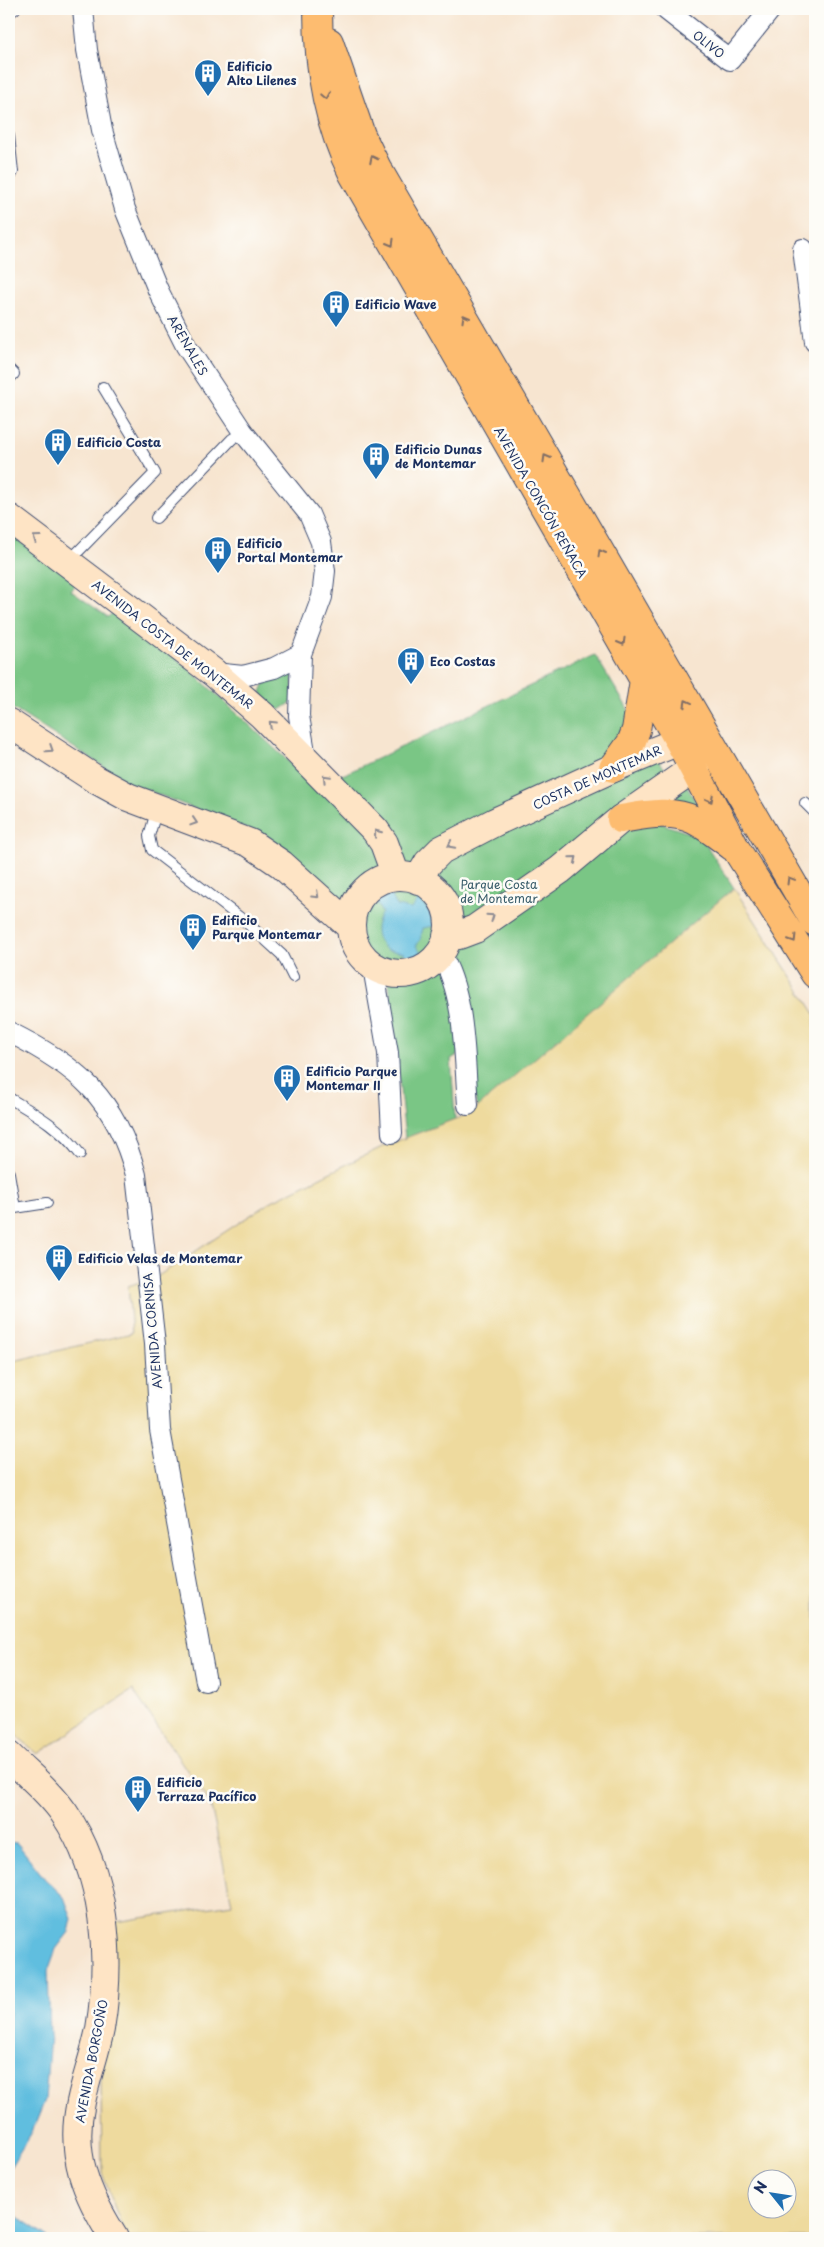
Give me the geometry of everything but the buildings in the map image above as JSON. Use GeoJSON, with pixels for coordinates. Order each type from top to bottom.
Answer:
{"type":"FeatureCollection","features":[{"type":"Feature","properties":{"kind":"main road","name":"AVENIDA CONCÓN REÑACA"},"geometry":{"type":"LineString","coordinates":[[318,11],[321,72],[328,112],[334,134],[353,174],[679,741],[736,849],[815,974]]}},
{"type":"Feature","properties":{"kind":"main road","name":"AVENIDA CONCÓN REÑACA"},"geometry":{"type":"LineString","coordinates":[[318,11],[361,135],[377,168],[815,922]]}},
{"type":"Feature","properties":{"kind":"main road"},"geometry":{"type":"LineString","coordinates":[[613,768],[631,743],[636,730],[644,680]]}},
{"type":"Feature","properties":{"kind":"main road"},"geometry":{"type":"LineString","coordinates":[[622,819],[653,814],[677,815],[694,820],[736,849]]}},
{"type":"Feature","properties":{"kind":"street","name":"ARENALES"},"geometry":{"type":"LineString","coordinates":[[83,9],[87,50],[102,130],[125,209],[158,290],[186,346],[243,432],[309,514],[321,542],[325,571],[322,597],[301,654],[299,716],[306,758]]}},
{"type":"Feature","properties":{"kind":"street","name":"OLIVO"},"geometry":{"type":"LineString","coordinates":[[664,9],[730,60],[771,9]]}},
{"type":"Feature","properties":{"kind":"street"},"geometry":{"type":"LineString","coordinates":[[802,249],[815,342]]}},
{"type":"Feature","properties":{"kind":"street","name":"AVENIDA COSTA DE MONTEMAR"},"geometry":{"type":"LineString","coordinates":[[9,518],[214,674],[262,715],[375,830],[407,878]]}},
{"type":"Feature","properties":{"kind":"street"},"geometry":{"type":"LineString","coordinates":[[214,674],[243,676],[274,668],[301,654]]}},
{"type":"Feature","properties":{"kind":"street"},"geometry":{"type":"LineString","coordinates":[[10,726],[95,779],[128,797],[250,843],[281,864],[351,927]]}},
{"type":"Feature","properties":{"kind":"street","name":"COSTA DE MONTEMAR"},"geometry":{"type":"LineString","coordinates":[[407,878],[428,863],[441,850],[495,822],[613,768],[679,741],[711,745]]}},
{"type":"Feature","properties":{"kind":"street"},"geometry":{"type":"LineString","coordinates":[[468,1105],[462,1028],[444,945],[448,922],[446,909],[430,887],[407,878],[382,880],[369,887],[358,898],[352,912],[351,927],[354,942],[361,956],[373,967],[394,974],[416,972],[430,964],[444,945],[459,935],[475,929],[560,870],[622,819],[694,768],[711,745]]}},
{"type":"Feature","properties":{"kind":"street"},"geometry":{"type":"LineString","coordinates":[[373,967],[388,1053],[392,1133]]}},
{"type":"Feature","properties":{"kind":"street","name":"AVENIDA CORNISA"},"geometry":{"type":"LineString","coordinates":[[9,1032],[51,1054],[86,1081],[112,1116],[131,1154],[136,1174],[155,1344],[160,1430],[206,1682]]}},
{"type":"Feature","properties":{"kind":"street","name":"AVENIDA BORGOÑO"},"geometry":{"type":"LineString","coordinates":[[9,1756],[36,1780],[64,1813],[81,1842],[96,1889],[104,1938],[105,1985],[99,2030],[81,2103],[78,2141],[80,2161],[90,2198],[114,2238]]}},
{"type":"Feature","properties":{"kind":"lane"},"geometry":{"type":"LineString","coordinates":[[9,12],[15,9]]}},
{"type":"Feature","properties":{"kind":"lane"},"geometry":{"type":"LineString","coordinates":[[9,136],[13,172],[9,178]]}},
{"type":"Feature","properties":{"kind":"lane"},"geometry":{"type":"LineString","coordinates":[[9,369],[14,374],[9,379]]}},
{"type":"Feature","properties":{"kind":"lane"},"geometry":{"type":"LineString","coordinates":[[68,562],[155,473],[102,387]]}},
{"type":"Feature","properties":{"kind":"lane"},"geometry":{"type":"LineString","coordinates":[[156,518],[232,439],[243,432]]}},
{"type":"Feature","properties":{"kind":"lane"},"geometry":{"type":"LineString","coordinates":[[805,803],[815,813]]}},
{"type":"Feature","properties":{"kind":"lane"},"geometry":{"type":"LineString","coordinates":[[156,809],[149,836],[152,850],[247,923],[282,955],[292,977]]}},
{"type":"Feature","properties":{"kind":"lane"},"geometry":{"type":"LineString","coordinates":[[9,1098],[48,1121],[69,1140],[80,1154]]}},
{"type":"Feature","properties":{"kind":"lane"},"geometry":{"type":"LineString","coordinates":[[9,1173],[16,1208],[47,1203]]}},
{"type":"Feature","properties":{"kind":"green space","name":"Parque Costa de Montemar"},"geometry":{"type":"Polygon","coordinates":[[[9,534],[78,582],[71,591],[108,617],[116,610],[188,668],[315,786],[347,773],[595,655],[667,773],[618,809],[701,837],[734,888],[477,1108],[467,1049],[451,1059],[455,1119],[405,1138],[389,982],[361,946],[358,923],[332,891],[299,860],[249,830],[129,783],[9,706],[9,534]]]}},
{"type":"Feature","properties":{"kind":"green space"},"geometry":{"type":"Polygon","coordinates":[[[293,670],[292,702],[280,710],[267,705],[261,692],[265,682],[293,670]]]}},
{"type":"Feature","properties":{"kind":"green space"},"geometry":{"type":"Polygon","coordinates":[[[685,783],[704,817],[653,804],[685,783]]]}},
{"type":"Feature","properties":{"kind":"sand"},"geometry":{"type":"Polygon","coordinates":[[[734,888],[815,1014],[815,2238],[126,2238],[102,2173],[101,2080],[114,1988],[109,1923],[232,1904],[211,1806],[133,1690],[38,1754],[9,1729],[9,1371],[14,1361],[132,1333],[128,1286],[158,1276],[272,1201],[384,1146],[471,1113],[734,888]]]}},
{"type":"Feature","properties":{"kind":"water"},"geometry":{"type":"Polygon","coordinates":[[[390,893],[397,906],[411,909],[419,900],[429,911],[434,926],[423,928],[420,940],[416,946],[424,957],[410,966],[404,953],[387,950],[377,937],[377,923],[382,913],[376,901],[379,897],[390,893]]]}},
{"type":"Feature","properties":{"kind":"water"},"geometry":{"type":"Polygon","coordinates":[[[9,1842],[17,1843],[45,1879],[64,1897],[72,1919],[69,1932],[56,1949],[48,1971],[50,2035],[45,2100],[32,2132],[9,2169],[9,1842]]]}},
{"type":"Feature","properties":{"kind":"water"},"geometry":{"type":"Polygon","coordinates":[[[9,2211],[46,2235],[48,2238],[9,2238],[9,2211]]]}},
{"type":"Feature","properties":{"kind":"place","name":"Edificio Alto Lilenes"},"geometry":{"type":"Point","coordinates":[208,97]}},
{"type":"Feature","properties":{"kind":"place","name":"Edificio Wave"},"geometry":{"type":"Point","coordinates":[336,328]}},
{"type":"Feature","properties":{"kind":"place","name":"Edificio Costa"},"geometry":{"type":"Point","coordinates":[58,466]}},
{"type":"Feature","properties":{"kind":"place","name":"Edificio Dunas de Montemar"},"geometry":{"type":"Point","coordinates":[376,480]}},
{"type":"Feature","properties":{"kind":"place","name":"Edificio Portal Montemar"},"geometry":{"type":"Point","coordinates":[218,574]}},
{"type":"Feature","properties":{"kind":"place","name":"Eco Costas"},"geometry":{"type":"Point","coordinates":[411,685]}},
{"type":"Feature","properties":{"kind":"place","name":"Edificio Parque Montemar"},"geometry":{"type":"Point","coordinates":[193,951]}},
{"type":"Feature","properties":{"kind":"place","name":"Edificio Parque Montemar II"},"geometry":{"type":"Point","coordinates":[287,1102]}},
{"type":"Feature","properties":{"kind":"place","name":"Edificio Velas de Montemar"},"geometry":{"type":"Point","coordinates":[59,1282]}},
{"type":"Feature","properties":{"kind":"place","name":"Edificio Terraza Pacífico"},"geometry":{"type":"Point","coordinates":[138,1813]}}]}
